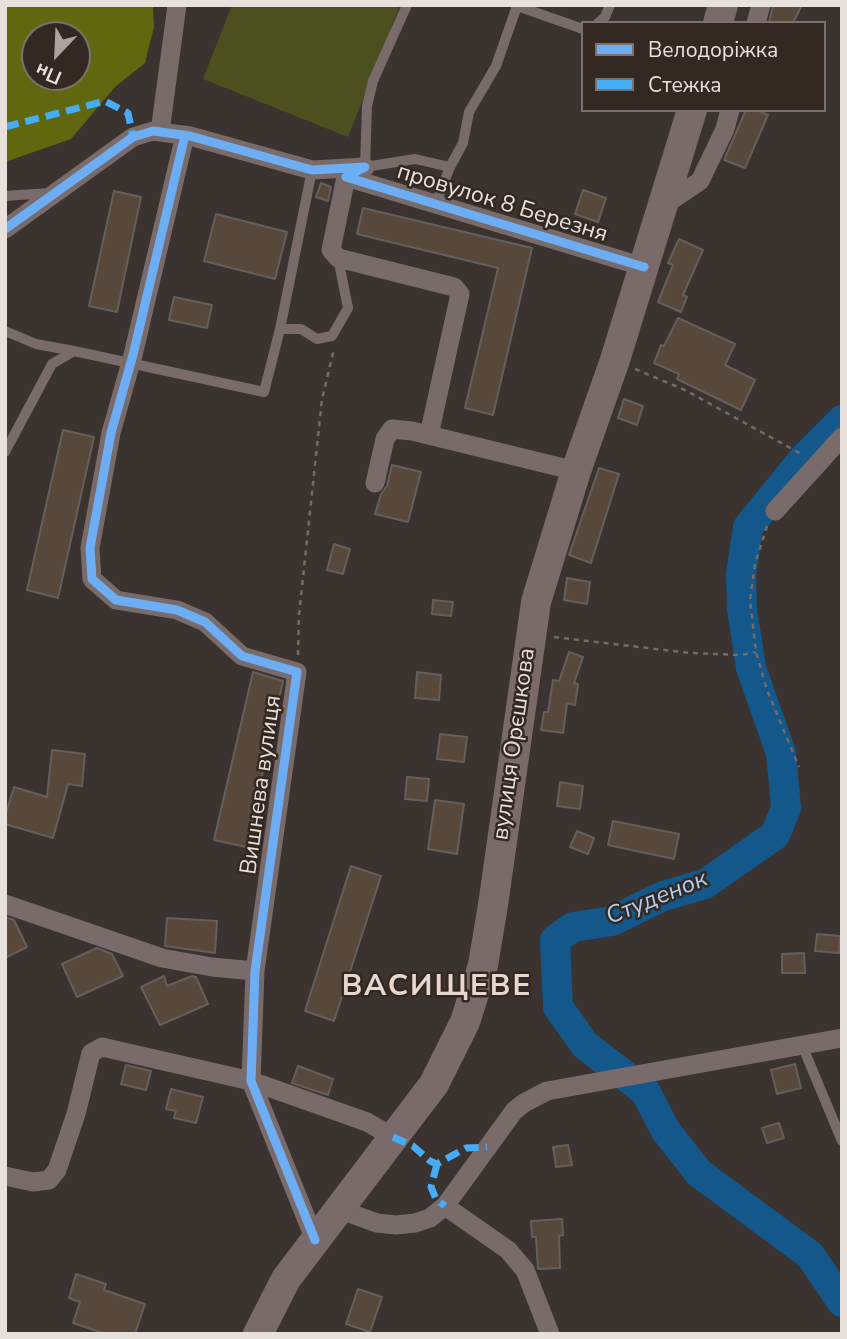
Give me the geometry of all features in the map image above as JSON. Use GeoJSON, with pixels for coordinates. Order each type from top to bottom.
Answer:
{"type":"FeatureCollection","features":[{"type":"Feature","properties":{"kind":"main road","name":"вулиця Орєшкова"},"geometry":{"type":"LineString","coordinates":[[258,1334],[286,1279],[434,1084],[465,1021],[483,965],[536,603],[576,471],[645,267],[691,112]]}},
{"type":"Feature","properties":{"kind":"street"},"geometry":{"type":"LineString","coordinates":[[160,132],[177,5]]}},
{"type":"Feature","properties":{"kind":"street"},"geometry":{"type":"LineString","coordinates":[[663,206],[700,181],[725,129],[729,112]]}},
{"type":"Feature","properties":{"kind":"street","name":"провулок 8 Березня"},"geometry":{"type":"LineString","coordinates":[[5,229],[133,137],[153,131],[185,135],[312,170],[365,167]]}},
{"type":"Feature","properties":{"kind":"street","name":"Вишнева вулиця"},"geometry":{"type":"LineString","coordinates":[[185,135],[131,363],[111,433],[90,548],[92,579],[116,600],[177,610],[205,622],[242,656],[297,672],[256,971],[250,1081],[315,1240]]}},
{"type":"Feature","properties":{"kind":"street","name":"провулок 8 Березня"},"geometry":{"type":"LineString","coordinates":[[346,177],[365,167]]}},
{"type":"Feature","properties":{"kind":"street"},"geometry":{"type":"LineString","coordinates":[[346,177],[331,250],[338,258],[454,287],[460,294],[429,435]]}},
{"type":"Feature","properties":{"kind":"street","name":"провулок 8 Березня"},"geometry":{"type":"LineString","coordinates":[[346,177],[645,267]]}},
{"type":"Feature","properties":{"kind":"street"},"geometry":{"type":"LineString","coordinates":[[374,483],[386,439],[392,429],[429,435],[576,471]]}},
{"type":"Feature","properties":{"kind":"street"},"geometry":{"type":"LineString","coordinates":[[775,511],[842,437]]}},
{"type":"Feature","properties":{"kind":"street"},"geometry":{"type":"LineString","coordinates":[[5,904],[162,958],[256,971]]}},
{"type":"Feature","properties":{"kind":"street"},"geometry":{"type":"LineString","coordinates":[[338,1209],[377,1223],[396,1225],[430,1218],[445,1206],[506,1120],[524,1103],[547,1091],[842,1038]]}},
{"type":"Feature","properties":{"kind":"street"},"geometry":{"type":"LineString","coordinates":[[5,1176],[33,1182],[49,1180],[57,1170],[76,1114],[91,1053],[102,1047],[250,1081],[366,1122],[393,1137]]}},
{"type":"Feature","properties":{"kind":"street"},"geometry":{"type":"LineString","coordinates":[[445,1206],[508,1250],[525,1270],[550,1334]]}},
{"type":"Feature","properties":{"kind":"lane"},"geometry":{"type":"LineString","coordinates":[[407,5],[373,81],[367,106],[365,167],[415,159],[450,167]]}},
{"type":"Feature","properties":{"kind":"lane"},"geometry":{"type":"LineString","coordinates":[[600,21],[610,5]]}},
{"type":"Feature","properties":{"kind":"lane"},"geometry":{"type":"LineString","coordinates":[[435,205],[463,143],[469,112],[496,66],[515,6],[581,28]]}},
{"type":"Feature","properties":{"kind":"lane"},"geometry":{"type":"LineString","coordinates":[[5,331],[36,344],[264,392],[280,329],[312,170]]}},
{"type":"Feature","properties":{"kind":"lane"},"geometry":{"type":"LineString","coordinates":[[5,196],[56,193]]}},
{"type":"Feature","properties":{"kind":"lane"},"geometry":{"type":"LineString","coordinates":[[280,329],[302,329],[317,339],[332,336],[348,308],[338,258]]}},
{"type":"Feature","properties":{"kind":"lane"},"geometry":{"type":"LineString","coordinates":[[5,452],[52,364],[74,351]]}},
{"type":"Feature","properties":{"kind":"lane"},"geometry":{"type":"LineString","coordinates":[[802,1044],[842,1142]]}},
{"type":"Feature","properties":{"kind":"path"},"geometry":{"type":"LineString","coordinates":[[297,672],[306,544],[323,399],[334,348],[332,336]]}},
{"type":"Feature","properties":{"kind":"path"},"geometry":{"type":"LineString","coordinates":[[615,360],[685,390],[799,452]]}},
{"type":"Feature","properties":{"kind":"path"},"geometry":{"type":"LineString","coordinates":[[775,511],[763,534],[750,600],[755,653],[767,690],[799,767]]}},
{"type":"Feature","properties":{"kind":"path"},"geometry":{"type":"LineString","coordinates":[[530,637],[556,637],[690,653],[755,653]]}},
{"type":"Feature","properties":{"kind":"green space"},"geometry":{"type":"Polygon","coordinates":[[[5,5],[153,5],[154,27],[145,63],[115,87],[71,139],[5,162],[5,5]]]}},
{"type":"Feature","properties":{"kind":"green space"},"geometry":{"type":"Polygon","coordinates":[[[232,5],[400,5],[348,137],[203,79],[232,5]]]}},
{"type":"Feature","properties":{"kind":"building"},"geometry":{"type":"Polygon","coordinates":[[[773,5],[802,5],[794,21],[769,21],[773,5]]]}},
{"type":"Feature","properties":{"kind":"building"},"geometry":{"type":"Polygon","coordinates":[[[745,112],[761,112],[768,115],[745,168],[724,160],[745,112]]]}},
{"type":"Feature","properties":{"kind":"building"},"geometry":{"type":"Polygon","coordinates":[[[321,183],[331,187],[328,201],[316,197],[321,183]]]}},
{"type":"Feature","properties":{"kind":"building"},"geometry":{"type":"Polygon","coordinates":[[[583,190],[606,198],[598,222],[575,214],[583,190]]]}},
{"type":"Feature","properties":{"kind":"building"},"geometry":{"type":"Polygon","coordinates":[[[114,191],[141,197],[117,312],[89,306],[114,191]]]}},
{"type":"Feature","properties":{"kind":"building"},"geometry":{"type":"Polygon","coordinates":[[[363,208],[532,248],[493,415],[465,408],[498,268],[357,234],[363,208]]]}},
{"type":"Feature","properties":{"kind":"building"},"geometry":{"type":"Polygon","coordinates":[[[216,214],[287,232],[275,279],[204,261],[216,214]]]}},
{"type":"Feature","properties":{"kind":"building"},"geometry":{"type":"Polygon","coordinates":[[[679,239],[703,250],[683,295],[687,297],[681,312],[658,302],[673,265],[668,263],[679,239]]]}},
{"type":"Feature","properties":{"kind":"building"},"geometry":{"type":"Polygon","coordinates":[[[174,297],[212,305],[207,328],[169,320],[174,297]]]}},
{"type":"Feature","properties":{"kind":"building"},"geometry":{"type":"Polygon","coordinates":[[[678,318],[735,344],[725,365],[755,380],[741,410],[677,379],[679,374],[654,363],[661,345],[664,346],[678,318]]]}},
{"type":"Feature","properties":{"kind":"building"},"geometry":{"type":"Polygon","coordinates":[[[624,399],[643,406],[637,425],[618,418],[624,399]]]}},
{"type":"Feature","properties":{"kind":"building"},"geometry":{"type":"Polygon","coordinates":[[[63,430],[94,437],[58,598],[27,590],[63,430]]]}},
{"type":"Feature","properties":{"kind":"building"},"geometry":{"type":"Polygon","coordinates":[[[392,465],[421,472],[408,522],[375,514],[381,494],[387,486],[392,465]]]}},
{"type":"Feature","properties":{"kind":"building"},"geometry":{"type":"Polygon","coordinates":[[[599,468],[619,474],[591,563],[569,555],[599,468]]]}},
{"type":"Feature","properties":{"kind":"building"},"geometry":{"type":"Polygon","coordinates":[[[334,544],[350,549],[343,574],[327,570],[334,544]]]}},
{"type":"Feature","properties":{"kind":"building"},"geometry":{"type":"Polygon","coordinates":[[[567,578],[590,582],[587,604],[564,600],[567,578]]]}},
{"type":"Feature","properties":{"kind":"building"},"geometry":{"type":"Polygon","coordinates":[[[433,600],[453,602],[451,616],[432,614],[433,600]]]}},
{"type":"Feature","properties":{"kind":"building"},"geometry":{"type":"Polygon","coordinates":[[[569,652],[583,657],[574,683],[578,684],[575,705],[567,703],[563,733],[541,730],[544,712],[548,712],[553,680],[559,681],[569,652]]]}},
{"type":"Feature","properties":{"kind":"building"},"geometry":{"type":"Polygon","coordinates":[[[253,672],[283,681],[246,847],[214,840],[253,672]]]}},
{"type":"Feature","properties":{"kind":"building"},"geometry":{"type":"Polygon","coordinates":[[[417,672],[441,675],[439,700],[415,698],[417,672]]]}},
{"type":"Feature","properties":{"kind":"building"},"geometry":{"type":"Polygon","coordinates":[[[440,734],[467,737],[464,762],[437,759],[440,734]]]}},
{"type":"Feature","properties":{"kind":"building"},"geometry":{"type":"Polygon","coordinates":[[[52,750],[85,754],[82,786],[68,784],[53,838],[5,824],[14,787],[47,797],[52,750]]]}},
{"type":"Feature","properties":{"kind":"building"},"geometry":{"type":"Polygon","coordinates":[[[407,777],[429,779],[427,801],[405,799],[407,777]]]}},
{"type":"Feature","properties":{"kind":"building"},"geometry":{"type":"Polygon","coordinates":[[[560,782],[583,786],[580,809],[557,806],[560,782]]]}},
{"type":"Feature","properties":{"kind":"building"},"geometry":{"type":"Polygon","coordinates":[[[435,800],[464,804],[457,854],[428,849],[435,800]]]}},
{"type":"Feature","properties":{"kind":"building"},"geometry":{"type":"Polygon","coordinates":[[[613,821],[679,834],[674,859],[608,845],[613,821]]]}},
{"type":"Feature","properties":{"kind":"building"},"geometry":{"type":"Polygon","coordinates":[[[577,831],[594,838],[588,854],[570,847],[577,831]]]}},
{"type":"Feature","properties":{"kind":"building"},"geometry":{"type":"Polygon","coordinates":[[[351,866],[381,876],[334,1021],[305,1011],[351,866]]]}},
{"type":"Feature","properties":{"kind":"building"},"geometry":{"type":"Polygon","coordinates":[[[5,917],[14,920],[27,947],[5,958],[5,917]]]}},
{"type":"Feature","properties":{"kind":"building"},"geometry":{"type":"Polygon","coordinates":[[[167,918],[217,921],[215,953],[165,946],[167,918]]]}},
{"type":"Feature","properties":{"kind":"building"},"geometry":{"type":"Polygon","coordinates":[[[817,934],[840,936],[839,953],[815,951],[817,934]]]}},
{"type":"Feature","properties":{"kind":"building"},"geometry":{"type":"Polygon","coordinates":[[[97,948],[112,954],[123,976],[77,997],[62,964],[97,948]]]}},
{"type":"Feature","properties":{"kind":"building"},"geometry":{"type":"Polygon","coordinates":[[[804,953],[805,973],[782,973],[782,954],[804,953]]]}},
{"type":"Feature","properties":{"kind":"building"},"geometry":{"type":"Polygon","coordinates":[[[164,976],[167,986],[192,976],[196,977],[208,1004],[160,1025],[141,987],[164,976]]]}},
{"type":"Feature","properties":{"kind":"building"},"geometry":{"type":"Polygon","coordinates":[[[795,1064],[801,1088],[777,1094],[771,1070],[795,1064]]]}},
{"type":"Feature","properties":{"kind":"building"},"geometry":{"type":"Polygon","coordinates":[[[126,1065],[151,1071],[146,1090],[121,1084],[126,1065]]]}},
{"type":"Feature","properties":{"kind":"building"},"geometry":{"type":"Polygon","coordinates":[[[298,1066],[333,1079],[328,1095],[292,1083],[298,1066]]]}},
{"type":"Feature","properties":{"kind":"building"},"geometry":{"type":"Polygon","coordinates":[[[171,1089],[203,1097],[196,1123],[174,1118],[176,1111],[166,1109],[171,1089]]]}},
{"type":"Feature","properties":{"kind":"building"},"geometry":{"type":"Polygon","coordinates":[[[779,1123],[784,1138],[767,1143],[762,1128],[779,1123]]]}},
{"type":"Feature","properties":{"kind":"building"},"geometry":{"type":"Polygon","coordinates":[[[568,1145],[572,1165],[556,1167],[553,1147],[568,1145]]]}},
{"type":"Feature","properties":{"kind":"building"},"geometry":{"type":"Polygon","coordinates":[[[562,1219],[563,1235],[559,1236],[560,1268],[538,1269],[536,1237],[532,1237],[531,1221],[562,1219]]]}},
{"type":"Feature","properties":{"kind":"building"},"geometry":{"type":"Polygon","coordinates":[[[76,1274],[106,1284],[104,1290],[145,1304],[135,1334],[106,1334],[73,1323],[80,1302],[69,1298],[76,1274]]]}},
{"type":"Feature","properties":{"kind":"building"},"geometry":{"type":"Polygon","coordinates":[[[358,1289],[382,1297],[370,1332],[346,1324],[358,1289]]]}},
{"type":"Feature","properties":{"kind":"waterway","name":"Студенок"},"geometry":{"type":"LineString","coordinates":[[842,420],[804,458],[748,527],[741,574],[742,609],[751,668],[781,753],[786,808],[775,835],[705,884],[663,896],[612,921],[573,927],[555,940],[558,1007],[585,1045],[645,1091],[666,1131],[699,1173],[810,1255],[842,1302]]}},
{"type":"Feature","properties":{"kind":"marked path"},"geometry":{"type":"LineString","coordinates":[[5,127],[105,101],[128,113],[133,137]]}},
{"type":"Feature","properties":{"kind":"marked path"},"geometry":{"type":"LineString","coordinates":[[393,1137],[413,1146],[437,1164],[466,1148],[487,1147]]}},
{"type":"Feature","properties":{"kind":"marked path"},"geometry":{"type":"LineString","coordinates":[[437,1164],[431,1187],[436,1199],[445,1206]]}},
{"type":"Feature","properties":{"kind":"cycle path"},"geometry":{"type":"LineString","coordinates":[[5,229],[133,137],[153,131],[190,136],[312,170],[365,167],[346,177],[644,267]]}},
{"type":"Feature","properties":{"kind":"cycle path"},"geometry":{"type":"LineString","coordinates":[[185,135],[133,355],[111,433],[90,548],[92,579],[116,600],[177,610],[205,622],[242,656],[297,672],[255,971],[251,1081],[315,1240]]}},
{"type":"Feature","properties":{"kind":"district","name":"ВАСИЩЕВЕ"},"geometry":{"type":"Point","coordinates":[437,988]}}]}
